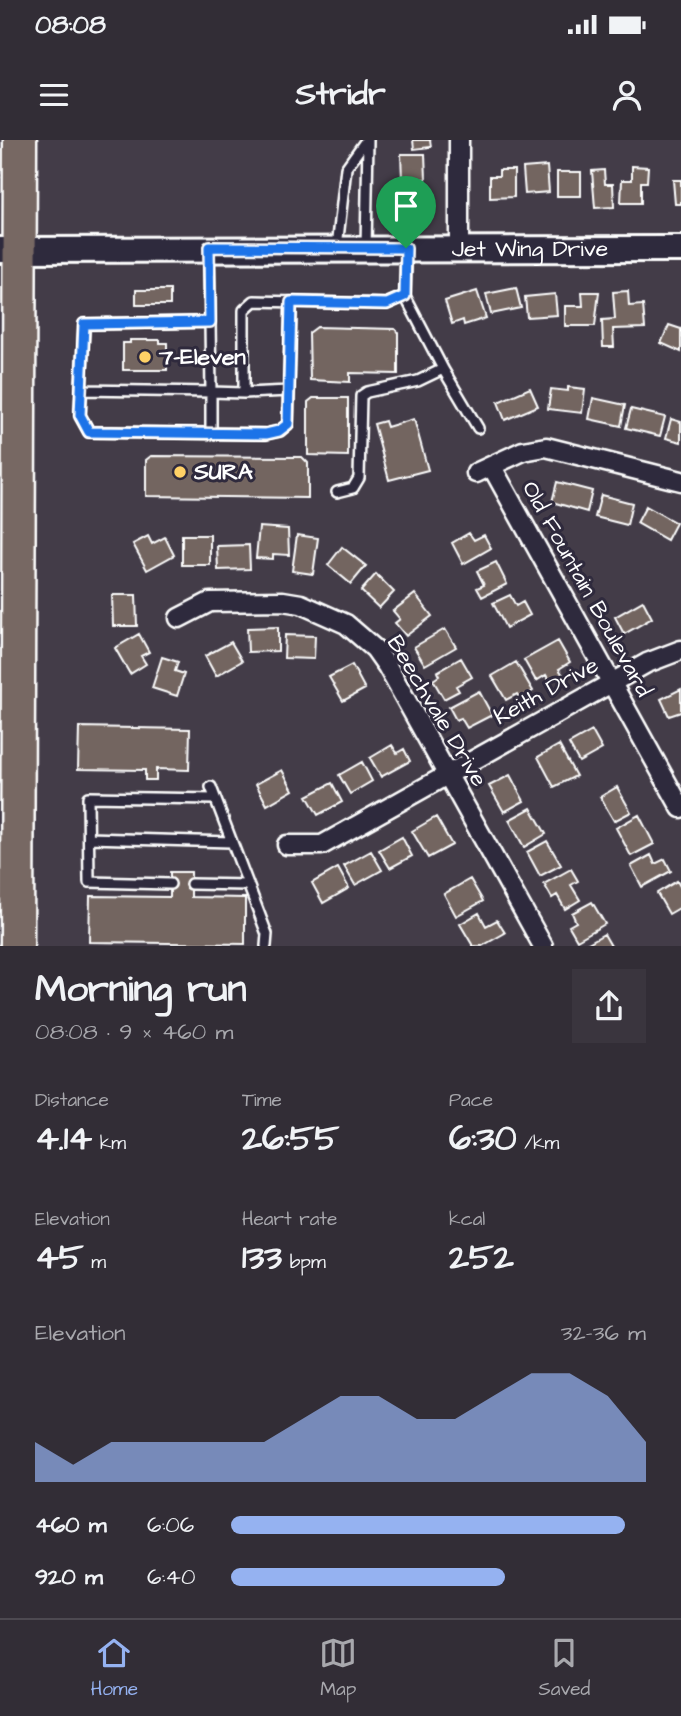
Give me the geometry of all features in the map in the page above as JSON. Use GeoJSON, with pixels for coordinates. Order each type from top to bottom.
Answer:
{"type":"FeatureCollection","features":[{"type":"Feature","properties":{"kind":"highway"},"geometry":{"type":"LineString","coordinates":[[17,946],[10,249],[20,140]]}},
{"type":"Feature","properties":{"kind":"main road","name":"Jet Wing Drive"},"geometry":{"type":"LineString","coordinates":[[10,249],[681,249]]}},
{"type":"Feature","properties":{"kind":"street"},"geometry":{"type":"LineString","coordinates":[[458,248],[459,140]]}},
{"type":"Feature","properties":{"kind":"street","name":"Old Fountain Boulevard"},"geometry":{"type":"LineString","coordinates":[[681,481],[546,447],[523,451],[484,470],[681,808]]}},
{"type":"Feature","properties":{"kind":"street","name":"Beechvale Drive"},"geometry":{"type":"LineString","coordinates":[[179,618],[210,602],[283,601],[332,615],[375,649],[542,946]]}},
{"type":"Feature","properties":{"kind":"street","name":"Keith Drive"},"geometry":{"type":"LineString","coordinates":[[287,845],[322,845],[610,683],[648,663],[681,650]]}},
{"type":"Feature","properties":{"kind":"lane"},"geometry":{"type":"LineString","coordinates":[[337,247],[346,168],[367,140]]}},
{"type":"Feature","properties":{"kind":"lane"},"geometry":{"type":"LineString","coordinates":[[366,248],[367,140]]}},
{"type":"Feature","properties":{"kind":"lane"},"geometry":{"type":"LineString","coordinates":[[209,247],[211,433]]}},
{"type":"Feature","properties":{"kind":"lane"},"geometry":{"type":"LineString","coordinates":[[406,248],[405,296],[478,428]]}},
{"type":"Feature","properties":{"kind":"lane"},"geometry":{"type":"LineString","coordinates":[[244,393],[244,310],[254,301],[387,304],[405,296]]}},
{"type":"Feature","properties":{"kind":"lane"},"geometry":{"type":"LineString","coordinates":[[210,322],[84,324],[80,415],[89,432],[266,434],[279,431],[288,424],[291,302]]}},
{"type":"Feature","properties":{"kind":"lane"},"geometry":{"type":"LineString","coordinates":[[337,492],[354,488],[359,478],[361,396],[367,391],[418,381],[443,369]]}},
{"type":"Feature","properties":{"kind":"lane"},"geometry":{"type":"LineString","coordinates":[[81,390],[211,393],[289,391]]}},
{"type":"Feature","properties":{"kind":"lane"},"geometry":{"type":"LineString","coordinates":[[211,787],[267,934],[266,946]]}},
{"type":"Feature","properties":{"kind":"lane"},"geometry":{"type":"LineString","coordinates":[[170,884],[89,882],[88,797],[215,799]]}},
{"type":"Feature","properties":{"kind":"lane"},"geometry":{"type":"LineString","coordinates":[[89,838],[231,842]]}},
{"type":"Feature","properties":{"kind":"lane"},"geometry":{"type":"LineString","coordinates":[[191,884],[248,885]]}},
{"type":"Feature","properties":{"kind":"building"},"geometry":{"type":"Polygon","coordinates":[[[413,140],[430,140],[431,147],[414,149],[413,140]]]}},
{"type":"Feature","properties":{"kind":"building"},"geometry":{"type":"Polygon","coordinates":[[[401,154],[425,154],[426,179],[402,179],[401,154]]]}},
{"type":"Feature","properties":{"kind":"building"},"geometry":{"type":"Polygon","coordinates":[[[547,166],[549,192],[525,194],[523,168],[547,166]]]}},
{"type":"Feature","properties":{"kind":"building"},"geometry":{"type":"Polygon","coordinates":[[[632,166],[648,167],[647,182],[641,182],[641,203],[621,203],[622,180],[632,180],[632,166]]]}},
{"type":"Feature","properties":{"kind":"building"},"geometry":{"type":"Polygon","coordinates":[[[499,170],[514,170],[514,197],[490,198],[490,176],[499,176],[499,170]]]}},
{"type":"Feature","properties":{"kind":"building"},"geometry":{"type":"Polygon","coordinates":[[[604,170],[605,184],[613,184],[614,207],[595,208],[592,171],[604,170]]]}},
{"type":"Feature","properties":{"kind":"building"},"geometry":{"type":"Polygon","coordinates":[[[557,172],[581,172],[581,196],[557,196],[557,172]]]}},
{"type":"Feature","properties":{"kind":"building"},"geometry":{"type":"Polygon","coordinates":[[[673,180],[681,180],[681,204],[675,204],[673,180]]]}},
{"type":"Feature","properties":{"kind":"building"},"geometry":{"type":"Polygon","coordinates":[[[400,186],[424,186],[424,210],[401,210],[400,186]]]}},
{"type":"Feature","properties":{"kind":"building"},"geometry":{"type":"Polygon","coordinates":[[[516,288],[521,308],[491,314],[486,294],[516,288]]]}},
{"type":"Feature","properties":{"kind":"building"},"geometry":{"type":"Polygon","coordinates":[[[136,290],[170,290],[170,305],[136,305],[136,290]]]}},
{"type":"Feature","properties":{"kind":"building"},"geometry":{"type":"Polygon","coordinates":[[[477,291],[486,318],[464,325],[463,320],[452,324],[445,301],[477,291]]]}},
{"type":"Feature","properties":{"kind":"building"},"geometry":{"type":"Polygon","coordinates":[[[628,291],[629,306],[643,305],[645,328],[613,329],[614,347],[603,347],[602,320],[615,319],[613,292],[628,291]]]}},
{"type":"Feature","properties":{"kind":"building"},"geometry":{"type":"Polygon","coordinates":[[[582,292],[599,292],[595,326],[565,326],[565,306],[583,306],[582,292]]]}},
{"type":"Feature","properties":{"kind":"building"},"geometry":{"type":"Polygon","coordinates":[[[555,294],[557,315],[527,317],[525,297],[555,294]]]}},
{"type":"Feature","properties":{"kind":"building"},"geometry":{"type":"Polygon","coordinates":[[[669,325],[681,329],[681,352],[661,343],[669,325]]]}},
{"type":"Feature","properties":{"kind":"building"},"geometry":{"type":"Polygon","coordinates":[[[317,327],[395,329],[398,333],[398,374],[350,373],[350,382],[310,380],[309,333],[317,327]]]}},
{"type":"Feature","properties":{"kind":"building","name":"7-Eleven"},"geometry":{"type":"Polygon","coordinates":[[[130,340],[160,340],[160,343],[167,343],[167,370],[123,370],[123,343],[130,343],[130,340]]]}},
{"type":"Feature","properties":{"kind":"building"},"geometry":{"type":"Polygon","coordinates":[[[568,387],[585,389],[582,413],[548,409],[551,389],[568,391],[568,387]]]}},
{"type":"Feature","properties":{"kind":"building"},"geometry":{"type":"Polygon","coordinates":[[[530,388],[538,406],[505,420],[498,402],[530,388]]]}},
{"type":"Feature","properties":{"kind":"building"},"geometry":{"type":"Polygon","coordinates":[[[313,398],[348,398],[348,456],[308,455],[308,402],[313,398]]]}},
{"type":"Feature","properties":{"kind":"building"},"geometry":{"type":"Polygon","coordinates":[[[593,398],[625,405],[621,426],[589,419],[593,398]]]}},
{"type":"Feature","properties":{"kind":"building"},"geometry":{"type":"Polygon","coordinates":[[[631,409],[665,417],[660,436],[626,428],[631,409]]]}},
{"type":"Feature","properties":{"kind":"building"},"geometry":{"type":"Polygon","coordinates":[[[414,419],[428,470],[389,480],[374,424],[385,421],[387,427],[414,419]]]}},
{"type":"Feature","properties":{"kind":"building"},"geometry":{"type":"Polygon","coordinates":[[[671,419],[681,422],[681,442],[666,438],[671,419]]]}},
{"type":"Feature","properties":{"kind":"building"},"geometry":{"type":"Polygon","coordinates":[[[151,456],[302,457],[308,463],[308,498],[146,496],[146,460],[151,456]]]}},
{"type":"Feature","properties":{"kind":"building"},"geometry":{"type":"Polygon","coordinates":[[[557,482],[592,491],[587,512],[552,502],[557,482]]]}},
{"type":"Feature","properties":{"kind":"building"},"geometry":{"type":"Polygon","coordinates":[[[601,495],[632,503],[627,525],[595,517],[601,495]]]}},
{"type":"Feature","properties":{"kind":"building"},"geometry":{"type":"Polygon","coordinates":[[[646,506],[676,523],[667,540],[637,523],[646,506]]]}},
{"type":"Feature","properties":{"kind":"building"},"geometry":{"type":"Polygon","coordinates":[[[259,527],[288,529],[289,555],[273,554],[273,559],[256,558],[259,527]]]}},
{"type":"Feature","properties":{"kind":"building"},"geometry":{"type":"Polygon","coordinates":[[[469,533],[474,540],[484,535],[491,548],[463,564],[452,543],[469,533]]]}},
{"type":"Feature","properties":{"kind":"building"},"geometry":{"type":"Polygon","coordinates":[[[182,535],[210,535],[210,565],[182,565],[182,535]]]}},
{"type":"Feature","properties":{"kind":"building"},"geometry":{"type":"Polygon","coordinates":[[[297,535],[318,538],[313,574],[292,571],[297,535]]]}},
{"type":"Feature","properties":{"kind":"building"},"geometry":{"type":"Polygon","coordinates":[[[148,536],[152,544],[165,537],[174,555],[147,570],[133,544],[148,536]]]}},
{"type":"Feature","properties":{"kind":"building"},"geometry":{"type":"Polygon","coordinates":[[[249,545],[250,569],[218,570],[217,546],[249,545]]]}},
{"type":"Feature","properties":{"kind":"building"},"geometry":{"type":"Polygon","coordinates":[[[342,547],[366,566],[351,584],[328,565],[342,547]]]}},
{"type":"Feature","properties":{"kind":"building"},"geometry":{"type":"Polygon","coordinates":[[[496,562],[507,584],[482,597],[477,588],[484,585],[477,571],[496,562]]]}},
{"type":"Feature","properties":{"kind":"building"},"geometry":{"type":"Polygon","coordinates":[[[376,574],[394,592],[379,608],[361,591],[376,574]]]}},
{"type":"Feature","properties":{"kind":"building"},"geometry":{"type":"Polygon","coordinates":[[[415,594],[432,616],[406,636],[395,623],[400,619],[393,611],[415,594]]]}},
{"type":"Feature","properties":{"kind":"building"},"geometry":{"type":"Polygon","coordinates":[[[112,595],[136,595],[137,626],[113,626],[112,595]]]}},
{"type":"Feature","properties":{"kind":"building"},"geometry":{"type":"Polygon","coordinates":[[[510,595],[516,606],[523,602],[530,615],[506,628],[493,603],[510,595]]]}},
{"type":"Feature","properties":{"kind":"building"},"geometry":{"type":"Polygon","coordinates":[[[643,601],[652,618],[624,634],[615,617],[643,601]]]}},
{"type":"Feature","properties":{"kind":"building"},"geometry":{"type":"Polygon","coordinates":[[[278,627],[278,651],[248,652],[247,628],[278,627]]]}},
{"type":"Feature","properties":{"kind":"building"},"geometry":{"type":"Polygon","coordinates":[[[445,629],[456,647],[425,665],[414,647],[445,629]]]}},
{"type":"Feature","properties":{"kind":"building"},"geometry":{"type":"Polygon","coordinates":[[[139,634],[149,652],[141,656],[146,664],[130,674],[115,648],[139,634]]]}},
{"type":"Feature","properties":{"kind":"building"},"geometry":{"type":"Polygon","coordinates":[[[285,635],[315,636],[314,659],[284,658],[285,635]]]}},
{"type":"Feature","properties":{"kind":"building"},"geometry":{"type":"Polygon","coordinates":[[[558,641],[570,662],[559,669],[563,675],[550,682],[546,675],[536,681],[524,660],[558,641]]]}},
{"type":"Feature","properties":{"kind":"building"},"geometry":{"type":"Polygon","coordinates":[[[231,642],[242,661],[216,676],[205,656],[231,642]]]}},
{"type":"Feature","properties":{"kind":"building"},"geometry":{"type":"Polygon","coordinates":[[[162,657],[178,662],[175,671],[184,674],[177,696],[152,688],[162,657]]]}},
{"type":"Feature","properties":{"kind":"building"},"geometry":{"type":"Polygon","coordinates":[[[461,658],[472,677],[456,686],[459,691],[444,699],[433,680],[439,676],[437,672],[461,658]]]}},
{"type":"Feature","properties":{"kind":"building"},"geometry":{"type":"Polygon","coordinates":[[[516,662],[533,691],[520,699],[517,694],[506,700],[492,676],[516,662]]]}},
{"type":"Feature","properties":{"kind":"building"},"geometry":{"type":"Polygon","coordinates":[[[352,665],[365,689],[343,701],[329,677],[352,665]]]}},
{"type":"Feature","properties":{"kind":"building"},"geometry":{"type":"Polygon","coordinates":[[[681,689],[681,712],[669,716],[661,699],[681,689]]]}},
{"type":"Feature","properties":{"kind":"building"},"geometry":{"type":"Polygon","coordinates":[[[479,691],[492,715],[467,728],[461,718],[456,720],[449,707],[479,691]]]}},
{"type":"Feature","properties":{"kind":"building"},"geometry":{"type":"Polygon","coordinates":[[[79,727],[190,729],[189,770],[156,769],[156,780],[145,780],[145,770],[78,769],[79,727]]]}},
{"type":"Feature","properties":{"kind":"building"},"geometry":{"type":"Polygon","coordinates":[[[592,731],[602,749],[579,762],[569,744],[592,731]]]}},
{"type":"Feature","properties":{"kind":"building"},"geometry":{"type":"Polygon","coordinates":[[[392,745],[397,753],[404,749],[410,761],[381,777],[370,758],[392,745]]]}},
{"type":"Feature","properties":{"kind":"building"},"geometry":{"type":"Polygon","coordinates":[[[559,745],[576,776],[554,787],[538,757],[559,745]]]}},
{"type":"Feature","properties":{"kind":"building"},"geometry":{"type":"Polygon","coordinates":[[[362,762],[372,781],[350,794],[339,775],[362,762]]]}},
{"type":"Feature","properties":{"kind":"building"},"geometry":{"type":"Polygon","coordinates":[[[282,770],[293,790],[267,805],[256,784],[282,770]]]}},
{"type":"Feature","properties":{"kind":"building"},"geometry":{"type":"Polygon","coordinates":[[[510,775],[524,801],[504,812],[489,786],[510,775]]]}},
{"type":"Feature","properties":{"kind":"building"},"geometry":{"type":"Polygon","coordinates":[[[332,783],[342,802],[318,815],[307,796],[332,783]]]}},
{"type":"Feature","properties":{"kind":"building"},"geometry":{"type":"Polygon","coordinates":[[[617,787],[631,812],[614,821],[600,797],[617,787]]]}},
{"type":"Feature","properties":{"kind":"building"},"geometry":{"type":"Polygon","coordinates":[[[531,808],[546,834],[524,847],[509,820],[531,808]]]}},
{"type":"Feature","properties":{"kind":"building"},"geometry":{"type":"Polygon","coordinates":[[[639,815],[654,844],[631,856],[616,828],[639,815]]]}},
{"type":"Feature","properties":{"kind":"building"},"geometry":{"type":"Polygon","coordinates":[[[436,817],[452,845],[428,858],[412,831],[436,817]]]}},
{"type":"Feature","properties":{"kind":"building"},"geometry":{"type":"Polygon","coordinates":[[[402,837],[412,856],[390,868],[379,850],[402,837]]]}},
{"type":"Feature","properties":{"kind":"building"},"geometry":{"type":"Polygon","coordinates":[[[547,841],[561,865],[540,876],[527,852],[547,841]]]}},
{"type":"Feature","properties":{"kind":"building"},"geometry":{"type":"Polygon","coordinates":[[[371,851],[382,870],[355,885],[344,866],[371,851]]]}},
{"type":"Feature","properties":{"kind":"building"},"geometry":{"type":"Polygon","coordinates":[[[651,855],[655,864],[665,859],[671,871],[642,887],[631,866],[651,855]]]}},
{"type":"Feature","properties":{"kind":"building"},"geometry":{"type":"Polygon","coordinates":[[[338,868],[349,888],[323,903],[312,883],[338,868]]]}},
{"type":"Feature","properties":{"kind":"building"},"geometry":{"type":"Polygon","coordinates":[[[571,869],[578,881],[571,885],[580,900],[565,909],[557,895],[552,898],[544,884],[571,869]]]}},
{"type":"Feature","properties":{"kind":"building"},"geometry":{"type":"Polygon","coordinates":[[[170,872],[191,872],[191,897],[245,898],[245,944],[89,942],[90,896],[170,897],[170,872]]]}},
{"type":"Feature","properties":{"kind":"building"},"geometry":{"type":"Polygon","coordinates":[[[470,879],[483,901],[456,916],[444,894],[470,879]]]}},
{"type":"Feature","properties":{"kind":"building"},"geometry":{"type":"Polygon","coordinates":[[[677,881],[681,888],[681,907],[669,914],[657,893],[677,881]]]}},
{"type":"Feature","properties":{"kind":"building"},"geometry":{"type":"Polygon","coordinates":[[[592,902],[605,924],[577,940],[569,926],[576,922],[572,913],[592,902]]]}},
{"type":"Feature","properties":{"kind":"building"},"geometry":{"type":"Polygon","coordinates":[[[479,913],[486,926],[497,920],[505,933],[482,946],[473,946],[460,924],[479,913]]]}},
{"type":"Feature","properties":{"kind":"building"},"geometry":{"type":"Polygon","coordinates":[[[604,934],[611,946],[583,946],[604,934]]]}},
{"type":"Feature","properties":{"kind":"place","name":"7-Eleven"},"geometry":{"type":"Point","coordinates":[145,357]}},
{"type":"Feature","properties":{"kind":"place","name":"SURA"},"geometry":{"type":"Point","coordinates":[180,472]}},
{"type":"Feature","properties":{"kind":"route"},"geometry":{"type":"LineString","coordinates":[[209,247],[406,248],[405,296],[387,304],[291,302],[288,424],[279,431],[266,434],[89,432],[82,424],[80,415],[84,324],[210,322],[209,247]]}}]}
